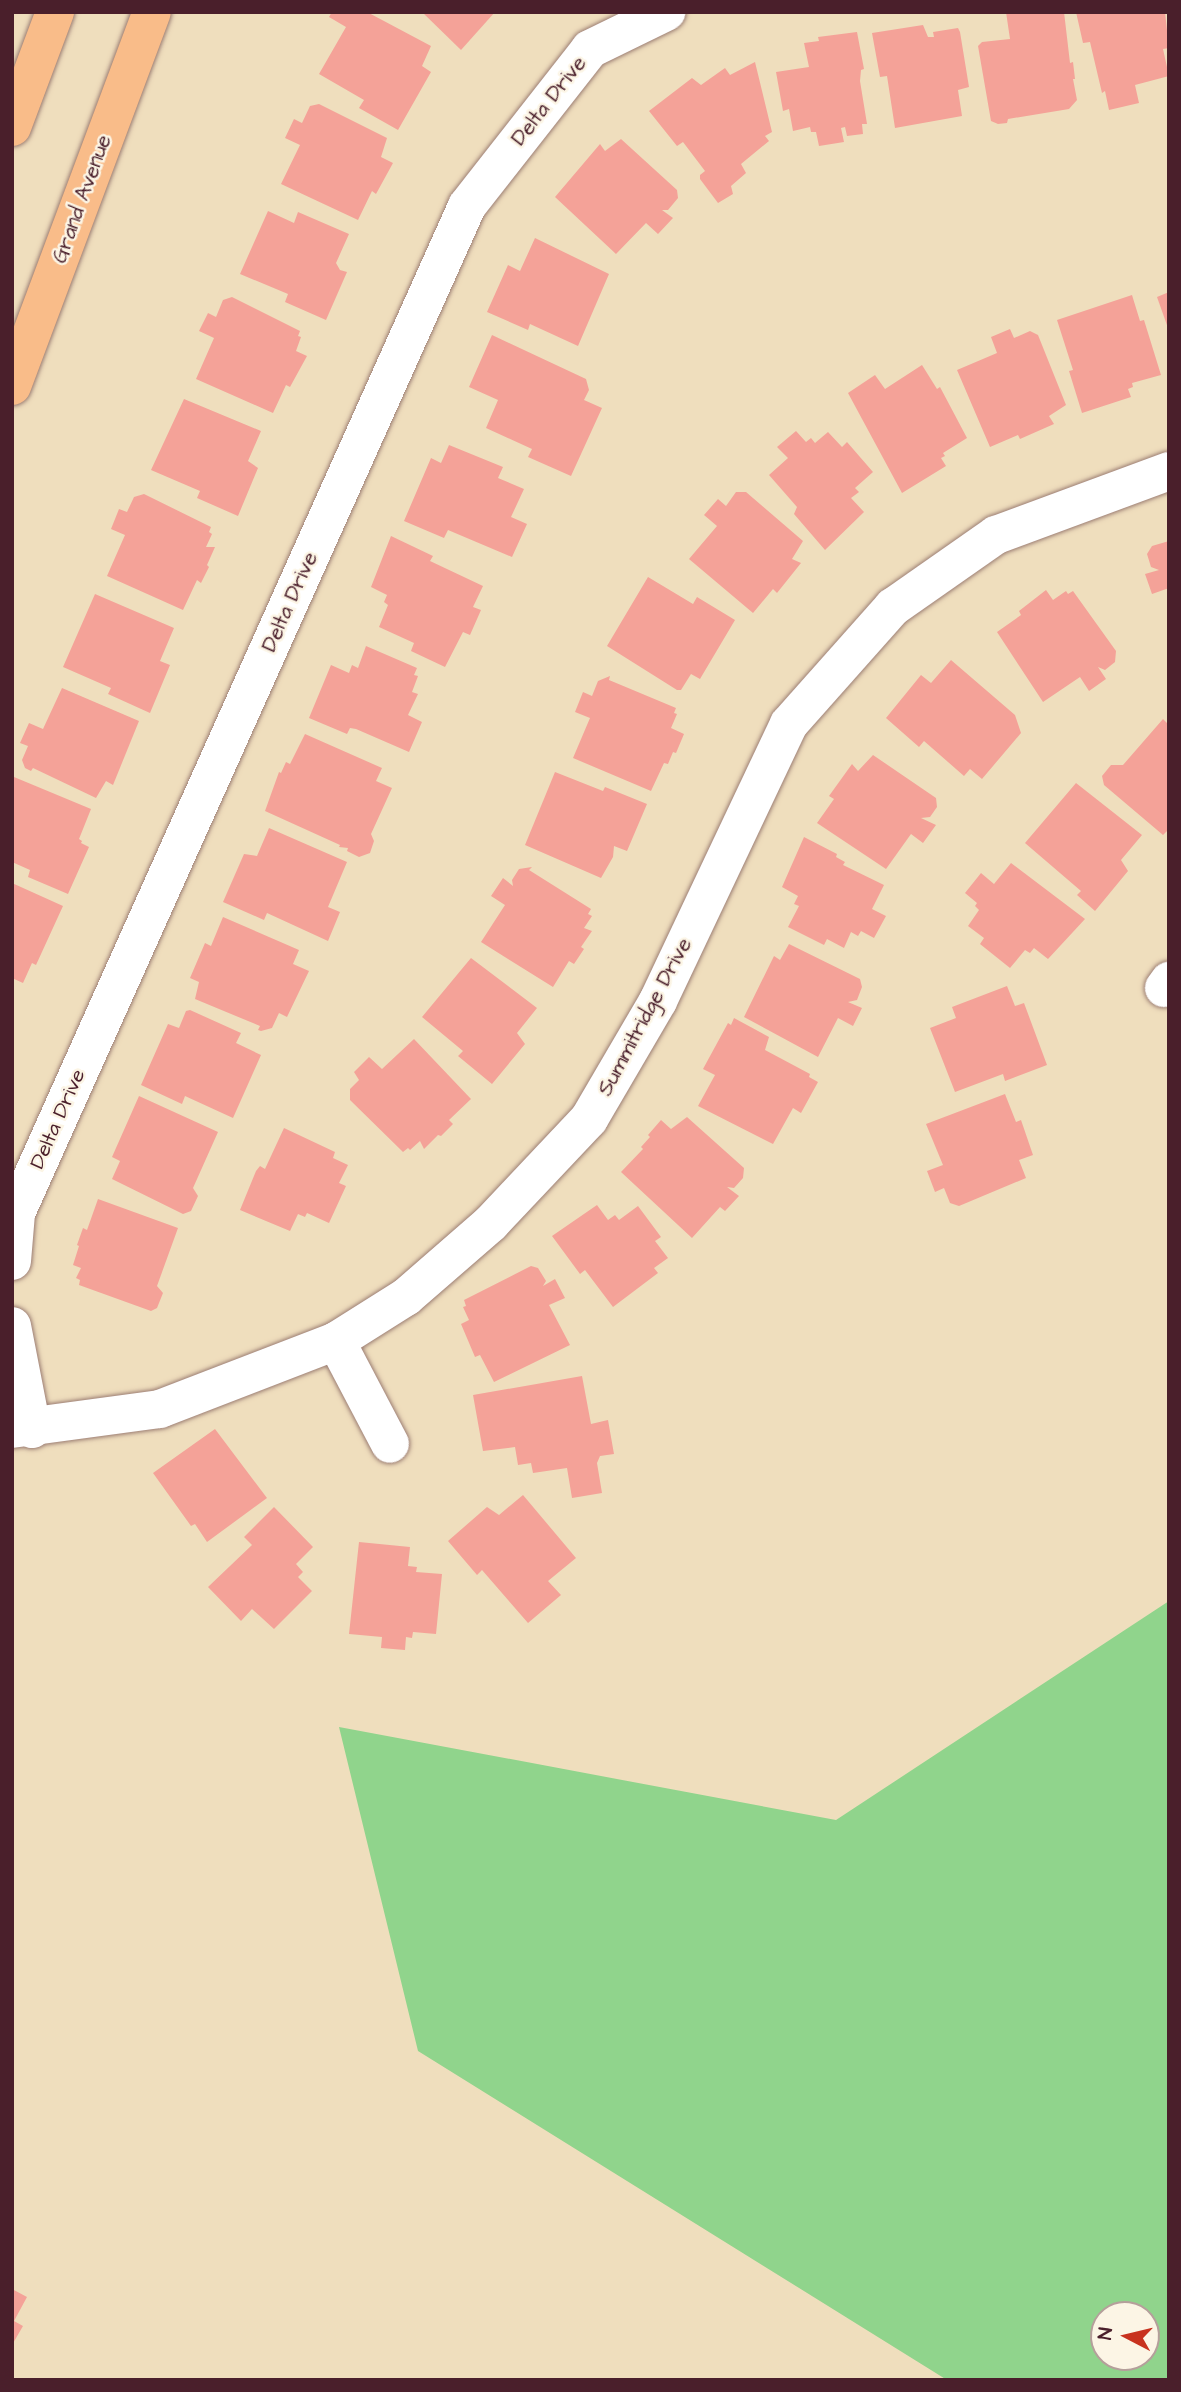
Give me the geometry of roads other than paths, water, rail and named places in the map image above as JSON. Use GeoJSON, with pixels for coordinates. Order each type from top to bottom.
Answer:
{"type":"FeatureCollection","features":[{"type":"Feature","properties":{"kind":"main road"},"geometry":{"type":"LineString","coordinates":[[12,127],[55,12]]}},
{"type":"Feature","properties":{"kind":"main road","name":"Grand Avenue"},"geometry":{"type":"LineString","coordinates":[[12,386],[152,12]]}},
{"type":"Feature","properties":{"kind":"street","name":"Delta Drive"},"geometry":{"type":"LineString","coordinates":[[12,1261],[16,1213],[467,206],[590,49],[666,12]]}},
{"type":"Feature","properties":{"kind":"street","name":"Summitridge Drive"},"geometry":{"type":"LineString","coordinates":[[22,1429],[160,1409],[336,1341],[406,1297],[491,1223],[589,1119],[658,1002],[789,724],[893,607],[996,535],[1169,471]]}},
{"type":"Feature","properties":{"kind":"street"},"geometry":{"type":"LineString","coordinates":[[12,1326],[22,1429]]}},
{"type":"Feature","properties":{"kind":"street"},"geometry":{"type":"LineString","coordinates":[[336,1341],[390,1444]]}}]}
